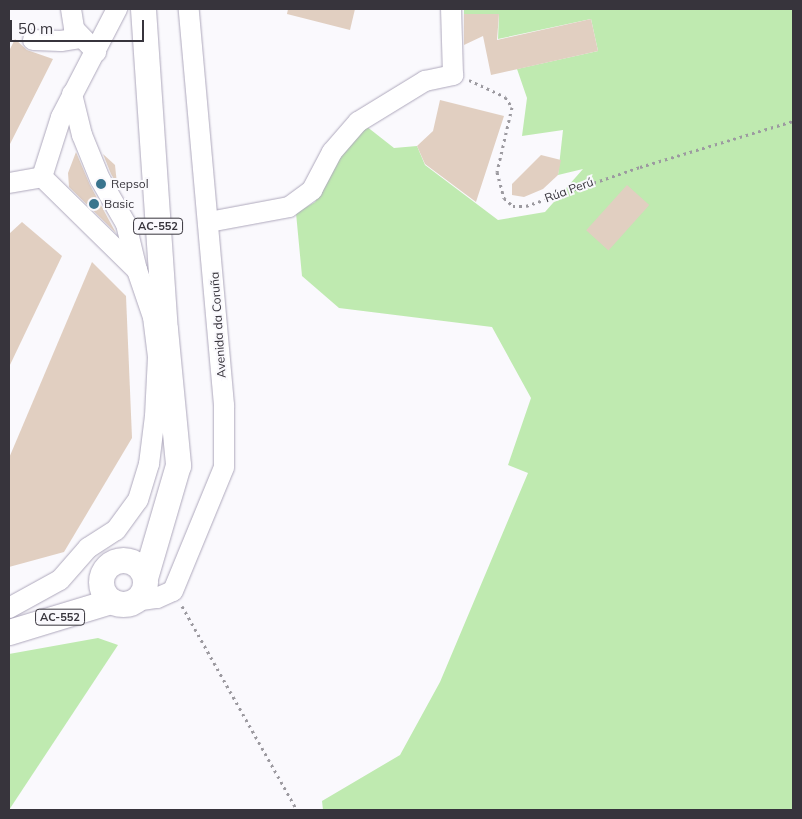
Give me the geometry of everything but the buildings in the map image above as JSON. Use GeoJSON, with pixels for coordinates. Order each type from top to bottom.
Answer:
{"type":"FeatureCollection","features":[{"type":"Feature","properties":{"kind":"main road","name":"AC-552"},"geometry":{"type":"LineString","coordinates":[[9,631],[116,595],[143,591],[137,570],[177,454],[143,9]]}},
{"type":"Feature","properties":{"kind":"main road","name":"AC-552"},"geometry":{"type":"LineString","coordinates":[[116,595],[102,574],[112,563],[137,570]]}},
{"type":"Feature","properties":{"kind":"street"},"geometry":{"type":"LineString","coordinates":[[71,9],[70,16],[80,38],[96,52]]}},
{"type":"Feature","properties":{"kind":"street"},"geometry":{"type":"LineString","coordinates":[[42,177],[49,148],[72,94],[96,52],[117,9]]}},
{"type":"Feature","properties":{"kind":"street","name":"Avenida da Coruña"},"geometry":{"type":"LineString","coordinates":[[173,591],[224,467],[224,405],[189,9]]}},
{"type":"Feature","properties":{"kind":"street"},"geometry":{"type":"LineString","coordinates":[[209,222],[289,208],[312,190],[332,152],[358,122],[425,81],[453,75],[452,9]]}},
{"type":"Feature","properties":{"kind":"street"},"geometry":{"type":"LineString","coordinates":[[33,40],[60,41],[80,38]]}},
{"type":"Feature","properties":{"kind":"street"},"geometry":{"type":"LineString","coordinates":[[72,94],[82,135],[100,179],[126,224],[137,270],[153,317],[177,454]]}},
{"type":"Feature","properties":{"kind":"street"},"geometry":{"type":"LineString","coordinates":[[10,182],[42,177]]}},
{"type":"Feature","properties":{"kind":"street"},"geometry":{"type":"LineString","coordinates":[[42,177],[137,270]]}},
{"type":"Feature","properties":{"kind":"street"},"geometry":{"type":"LineString","coordinates":[[9,608],[60,580],[88,548],[116,530],[138,500],[150,464],[155,416],[158,357],[153,317]]}},
{"type":"Feature","properties":{"kind":"street"},"geometry":{"type":"LineString","coordinates":[[116,595],[157,598],[173,591]]}},
{"type":"Feature","properties":{"kind":"path","name":"Rúa Perú"},"geometry":{"type":"LineString","coordinates":[[453,75],[485,86],[505,97],[512,107],[497,172],[504,198],[514,206],[526,206],[624,172],[793,121]]}},
{"type":"Feature","properties":{"kind":"path"},"geometry":{"type":"LineString","coordinates":[[173,591],[297,810]]}},
{"type":"Feature","properties":{"kind":"green space"},"geometry":{"type":"Polygon","coordinates":[[[464,9],[793,9],[793,810],[323,810],[322,801],[400,755],[440,682],[528,473],[508,465],[531,398],[492,327],[339,308],[302,276],[296,213],[315,202],[334,165],[366,126],[394,148],[417,146],[425,165],[498,220],[545,212],[583,169],[558,175],[563,130],[522,136],[527,98],[517,69],[598,51],[591,19],[498,39],[499,14],[464,14],[464,9]]]}},
{"type":"Feature","properties":{"kind":"green space"},"geometry":{"type":"Polygon","coordinates":[[[98,638],[118,645],[9,810],[9,654],[98,638]]]}},
{"type":"Feature","properties":{"kind":"place","name":"Repsol"},"geometry":{"type":"Point","coordinates":[101,184]}},
{"type":"Feature","properties":{"kind":"place","name":"Basic"},"geometry":{"type":"Point","coordinates":[94,204]}}]}
